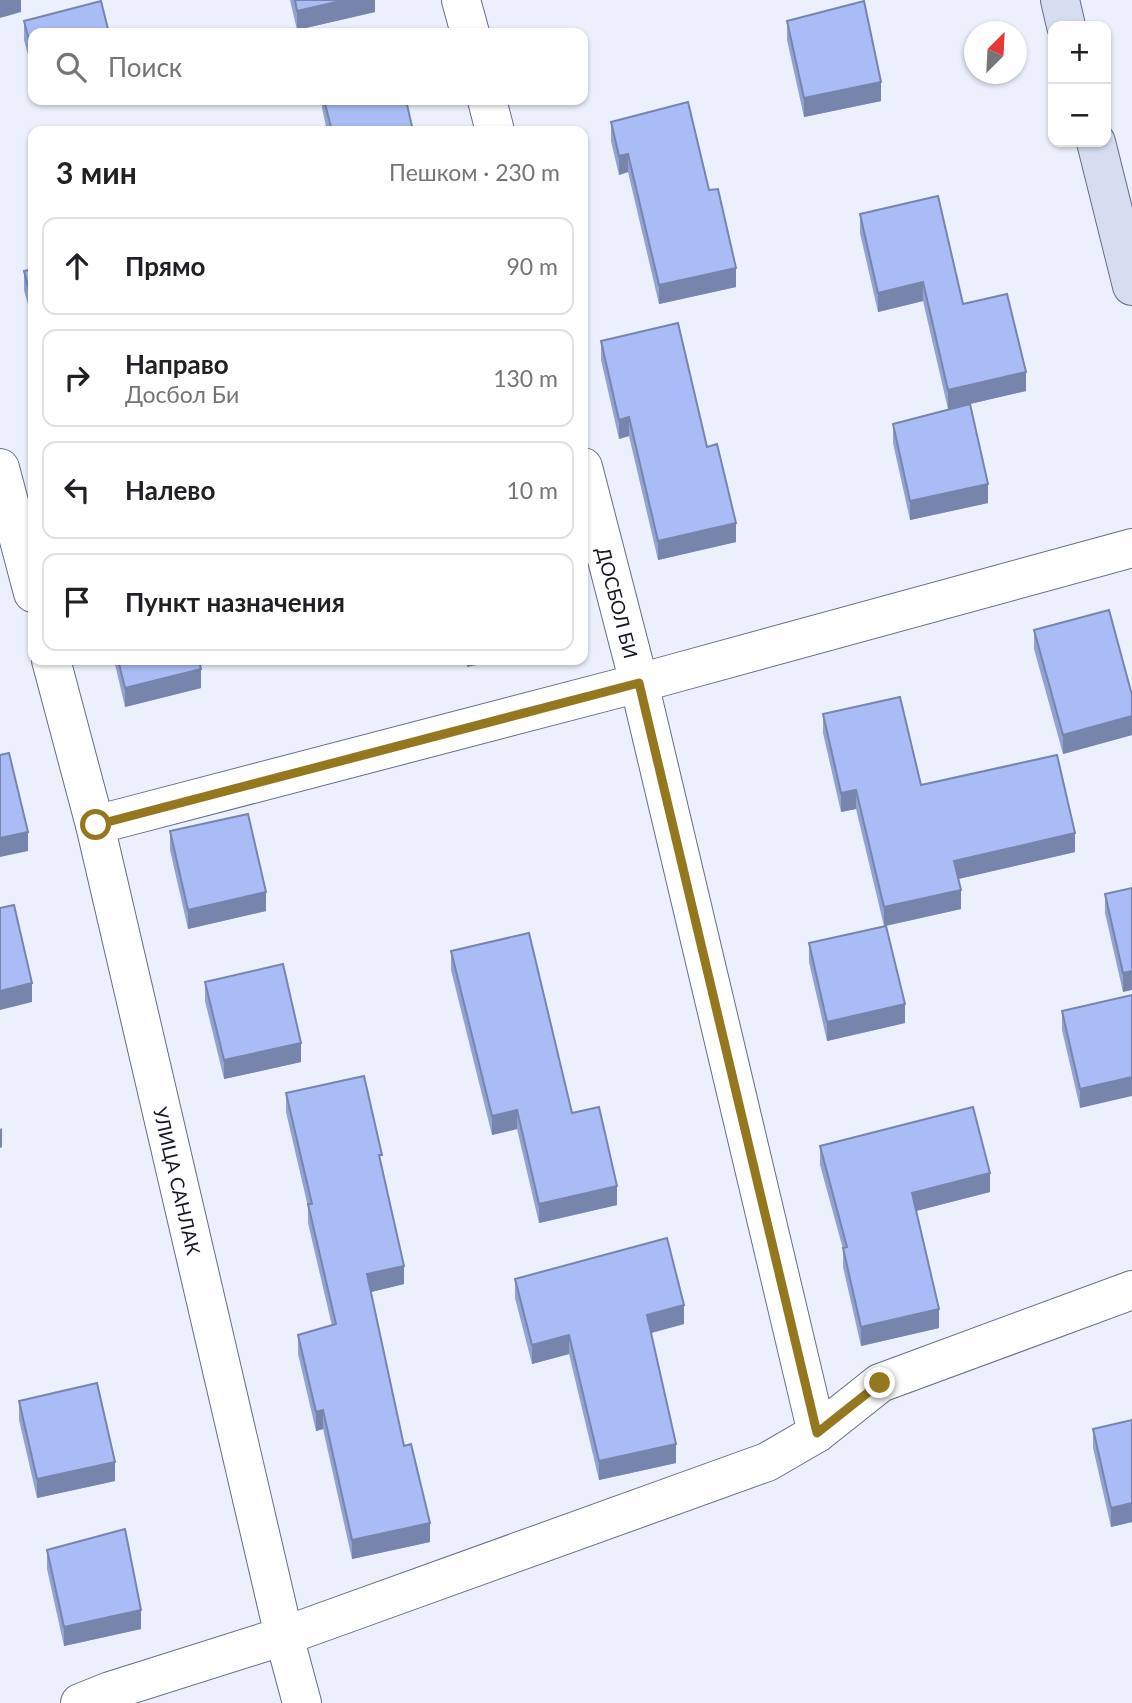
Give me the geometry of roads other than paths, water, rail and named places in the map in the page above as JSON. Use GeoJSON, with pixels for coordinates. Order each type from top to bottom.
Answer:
{"type":"FeatureCollection","features":[{"type":"Feature","properties":{"kind":"street"},"geometry":{"type":"LineString","coordinates":[[461,0],[469,28]]}},
{"type":"Feature","properties":{"kind":"street"},"geometry":{"type":"LineString","coordinates":[[1060,0],[1065,21]]}},
{"type":"Feature","properties":{"kind":"street"},"geometry":{"type":"LineString","coordinates":[[488,105],[494,126]]}},
{"type":"Feature","properties":{"kind":"street"},"geometry":{"type":"LineString","coordinates":[[1097,147],[1132,286]]}},
{"type":"Feature","properties":{"kind":"street"},"geometry":{"type":"LineString","coordinates":[[0,468],[28,574]]}},
{"type":"Feature","properties":{"kind":"street","name":"ДОСБОЛ БИ"},"geometry":{"type":"LineString","coordinates":[[588,486],[639,683],[817,1433]]}},
{"type":"Feature","properties":{"kind":"street"},"geometry":{"type":"LineString","coordinates":[[96,825],[639,683],[1132,548]]}},
{"type":"Feature","properties":{"kind":"street","name":"УЛИЦА САНЛАК"},"geometry":{"type":"LineString","coordinates":[[52,665],[96,825],[284,1636],[302,1703]]}},
{"type":"Feature","properties":{"kind":"street"},"geometry":{"type":"LineString","coordinates":[[79,1703],[284,1636],[767,1462],[817,1433],[880,1383],[1132,1290]]}}]}
